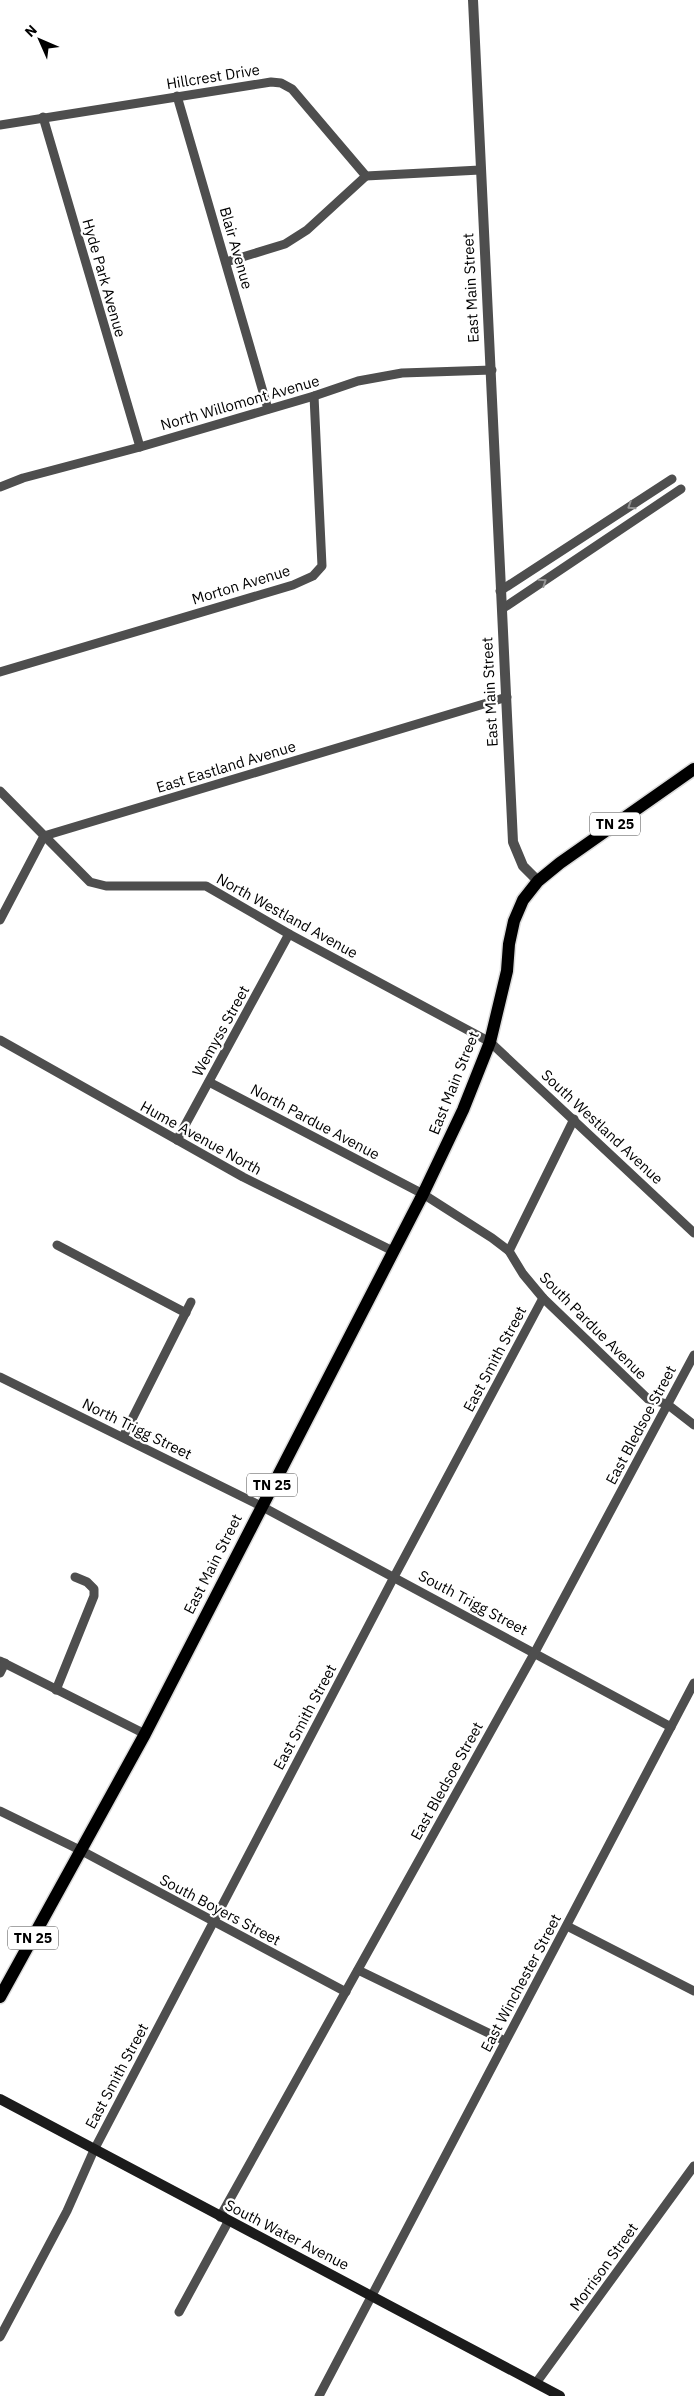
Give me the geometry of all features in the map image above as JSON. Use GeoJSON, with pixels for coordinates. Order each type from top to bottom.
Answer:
{"type":"FeatureCollection","features":[{"type":"Feature","properties":{"kind":"main road","name":"TN 25"},"geometry":{"type":"LineString","coordinates":[[538,881],[694,769]]}},
{"type":"Feature","properties":{"kind":"main road","name":"East Main Street"},"geometry":{"type":"LineString","coordinates":[[0,1997],[82,1852],[145,1734],[423,1194],[463,1110],[490,1042],[507,971],[509,944],[514,921],[523,900],[538,881]]}},
{"type":"Feature","properties":{"kind":"main road","name":"South Water Avenue"},"geometry":{"type":"LineString","coordinates":[[0,2099],[224,2220],[560,2396]]}},
{"type":"Feature","properties":{"kind":"street","name":"East Main Street"},"geometry":{"type":"LineString","coordinates":[[473,0],[480,170],[492,370],[500,591],[514,842],[523,866],[538,881]]}},
{"type":"Feature","properties":{"kind":"street","name":"Hillcrest Drive"},"geometry":{"type":"LineString","coordinates":[[0,126],[43,117],[177,96],[271,82],[281,83],[292,89],[366,176]]}},
{"type":"Feature","properties":{"kind":"street","name":"Blair Avenue"},"geometry":{"type":"LineString","coordinates":[[177,96],[268,408]]}},
{"type":"Feature","properties":{"kind":"street","name":"Hyde Park Avenue"},"geometry":{"type":"LineString","coordinates":[[43,117],[140,447]]}},
{"type":"Feature","properties":{"kind":"street"},"geometry":{"type":"LineString","coordinates":[[226,262],[285,244],[300,235],[366,176],[480,170]]}},
{"type":"Feature","properties":{"kind":"street","name":"North Willomont Avenue"},"geometry":{"type":"LineString","coordinates":[[0,487],[23,478],[140,447],[314,396],[358,381],[402,372],[492,370]]}},
{"type":"Feature","properties":{"kind":"street","name":"Morton Avenue"},"geometry":{"type":"LineString","coordinates":[[0,672],[293,585],[312,576],[322,566],[314,396]]}},
{"type":"Feature","properties":{"kind":"street"},"geometry":{"type":"LineString","coordinates":[[500,591],[672,479]]}},
{"type":"Feature","properties":{"kind":"street"},"geometry":{"type":"LineString","coordinates":[[502,609],[681,489]]}},
{"type":"Feature","properties":{"kind":"street","name":"East Eastland Avenue"},"geometry":{"type":"LineString","coordinates":[[44,836],[506,697]]}},
{"type":"Feature","properties":{"kind":"street","name":"North Westland Avenue"},"geometry":{"type":"LineString","coordinates":[[0,791],[90,882],[106,886],[206,886],[290,934],[490,1042]]}},
{"type":"Feature","properties":{"kind":"street"},"geometry":{"type":"LineString","coordinates":[[0,920],[44,836]]}},
{"type":"Feature","properties":{"kind":"street","name":"Wemyss Street"},"geometry":{"type":"LineString","coordinates":[[176,1140],[290,934]]}},
{"type":"Feature","properties":{"kind":"street","name":"Hume Avenue North"},"geometry":{"type":"LineString","coordinates":[[0,1040],[176,1140],[302,1207],[394,1251]]}},
{"type":"Feature","properties":{"kind":"street","name":"South Westland Avenue"},"geometry":{"type":"LineString","coordinates":[[490,1042],[694,1233]]}},
{"type":"Feature","properties":{"kind":"street","name":"North Pardue Avenue"},"geometry":{"type":"LineString","coordinates":[[209,1082],[407,1186]]}},
{"type":"Feature","properties":{"kind":"street"},"geometry":{"type":"LineString","coordinates":[[509,1251],[574,1119]]}},
{"type":"Feature","properties":{"kind":"street","name":"South Pardue Avenue"},"geometry":{"type":"LineString","coordinates":[[407,1186],[423,1194],[509,1251],[523,1274],[543,1298],[648,1399],[667,1404],[694,1425]]}},
{"type":"Feature","properties":{"kind":"street"},"geometry":{"type":"LineString","coordinates":[[57,1245],[186,1313]]}},
{"type":"Feature","properties":{"kind":"street","name":"East Smith Street"},"geometry":{"type":"LineString","coordinates":[[0,2337],[67,2211],[94,2150],[394,1577],[543,1298]]}},
{"type":"Feature","properties":{"kind":"street"},"geometry":{"type":"LineString","coordinates":[[123,1437],[191,1302]]}},
{"type":"Feature","properties":{"kind":"street","name":"East Bledsoe Street"},"geometry":{"type":"LineString","coordinates":[[179,2312],[224,2220],[346,1992],[535,1652],[694,1354]]}},
{"type":"Feature","properties":{"kind":"street","name":"North Trigg Street"},"geometry":{"type":"LineString","coordinates":[[0,1377],[261,1506]]}},
{"type":"Feature","properties":{"kind":"street","name":"South Trigg Street"},"geometry":{"type":"LineString","coordinates":[[261,1506],[671,1727]]}},
{"type":"Feature","properties":{"kind":"street"},"geometry":{"type":"LineString","coordinates":[[56,1690],[94,1596],[94,1589],[87,1582],[75,1577]]}},
{"type":"Feature","properties":{"kind":"street"},"geometry":{"type":"LineString","coordinates":[[0,1673],[2,1662],[145,1734]]}},
{"type":"Feature","properties":{"kind":"street","name":"East Winchester Street"},"geometry":{"type":"LineString","coordinates":[[319,2396],[694,1684]]}},
{"type":"Feature","properties":{"kind":"street","name":"South Boyers Street"},"geometry":{"type":"LineString","coordinates":[[0,1811],[82,1852],[346,1992]]}},
{"type":"Feature","properties":{"kind":"street"},"geometry":{"type":"LineString","coordinates":[[567,1926],[694,1992]]}},
{"type":"Feature","properties":{"kind":"street"},"geometry":{"type":"LineString","coordinates":[[358,1970],[505,2040]]}},
{"type":"Feature","properties":{"kind":"street","name":"Morrison Street"},"geometry":{"type":"LineString","coordinates":[[536,2383],[694,2166]]}}]}
